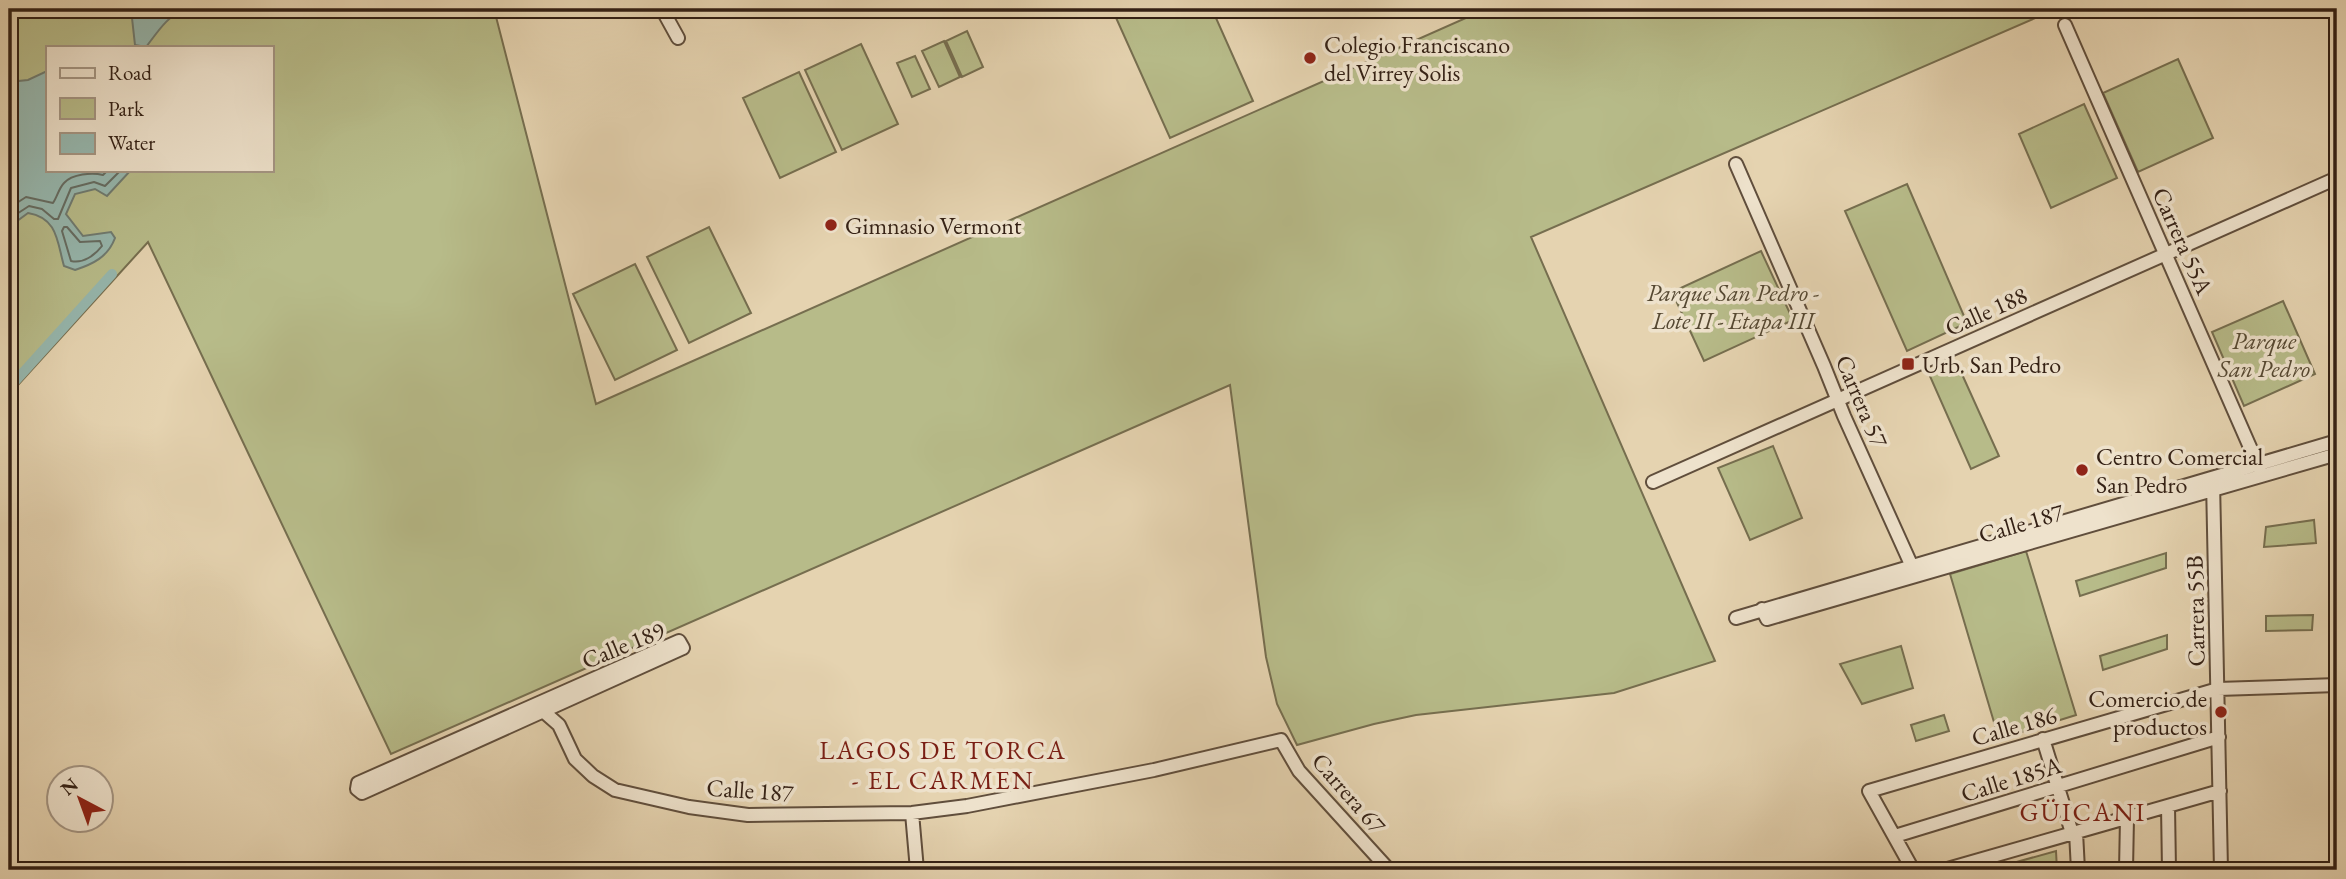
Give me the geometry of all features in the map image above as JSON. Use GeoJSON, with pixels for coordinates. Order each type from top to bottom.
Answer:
{"type":"FeatureCollection","features":[{"type":"Feature","properties":{"kind":"street"},"geometry":{"type":"LineString","coordinates":[[662,9],[678,38]]}},
{"type":"Feature","properties":{"kind":"street","name":"Carrera 55A"},"geometry":{"type":"LineString","coordinates":[[2065,25],[2260,470]]}},
{"type":"Feature","properties":{"kind":"street","name":"Carrera 57"},"geometry":{"type":"LineString","coordinates":[[1736,164],[1913,571]]}},
{"type":"Feature","properties":{"kind":"street","name":"Calle 188"},"geometry":{"type":"LineString","coordinates":[[1653,482],[2337,178]]}},
{"type":"Feature","properties":{"kind":"street","name":"Calle 187"},"geometry":{"type":"LineString","coordinates":[[2260,470],[2337,441]]}},
{"type":"Feature","properties":{"kind":"street","name":"Calle 187"},"geometry":{"type":"LineString","coordinates":[[1737,618],[1913,571],[2260,470],[2337,454]]}},
{"type":"Feature","properties":{"kind":"street","name":"Carrera 55B"},"geometry":{"type":"LineString","coordinates":[[2213,483],[2221,870]]}},
{"type":"Feature","properties":{"kind":"street","name":"Calle 189"},"geometry":{"type":"LineString","coordinates":[[679,641],[683,648],[543,711],[362,793],[357,789],[358,783],[679,641]]}},
{"type":"Feature","properties":{"kind":"street","name":"Calle 186"},"geometry":{"type":"LineString","coordinates":[[1895,836],[1869,791],[2218,689],[2337,685]]}},
{"type":"Feature","properties":{"kind":"street","name":"Calle 187"},"geometry":{"type":"LineString","coordinates":[[543,711],[559,724],[575,759],[603,783],[633,795],[689,807],[748,815],[912,813],[1025,796],[1141,773],[1281,740]]}},
{"type":"Feature","properties":{"kind":"street","name":"Calle 185A"},"geometry":{"type":"LineString","coordinates":[[1895,836],[2219,737]]}},
{"type":"Feature","properties":{"kind":"street"},"geometry":{"type":"LineString","coordinates":[[2043,739],[2074,833],[2078,870]]}},
{"type":"Feature","properties":{"kind":"street","name":"Carrera 67"},"geometry":{"type":"LineString","coordinates":[[1281,740],[1299,771],[1389,870]]}},
{"type":"Feature","properties":{"kind":"street"},"geometry":{"type":"LineString","coordinates":[[1944,870],[2220,791]]}},
{"type":"Feature","properties":{"kind":"street"},"geometry":{"type":"LineString","coordinates":[[2168,806],[2169,870]]}},
{"type":"Feature","properties":{"kind":"street"},"geometry":{"type":"LineString","coordinates":[[912,813],[916,870]]}},
{"type":"Feature","properties":{"kind":"street"},"geometry":{"type":"LineString","coordinates":[[2126,870],[2127,818]]}},
{"type":"Feature","properties":{"kind":"street"},"geometry":{"type":"LineString","coordinates":[[1895,836],[1913,870]]}},
{"type":"Feature","properties":{"kind":"green space"},"geometry":{"type":"Polygon","coordinates":[[[9,9],[494,9],[596,404],[1486,9],[2056,9],[1531,237],[1715,661],[1614,693],[1416,715],[1297,745],[1277,704],[1266,657],[1230,385],[391,754],[148,242],[9,395],[9,9]]]}},
{"type":"Feature","properties":{"kind":"green space"},"geometry":{"type":"Polygon","coordinates":[[[1212,9],[1253,101],[1170,138],[1113,11],[1212,9]]]}},
{"type":"Feature","properties":{"kind":"green space"},"geometry":{"type":"Polygon","coordinates":[[[967,31],[983,67],[962,77],[946,41],[967,31]]]}},
{"type":"Feature","properties":{"kind":"green space"},"geometry":{"type":"Polygon","coordinates":[[[944,41],[960,77],[939,87],[922,51],[944,41]]]}},
{"type":"Feature","properties":{"kind":"green space"},"geometry":{"type":"Polygon","coordinates":[[[861,44],[898,124],[842,150],[805,70],[861,44]]]}},
{"type":"Feature","properties":{"kind":"green space"},"geometry":{"type":"Polygon","coordinates":[[[915,56],[930,89],[912,97],[897,63],[915,56]]]}},
{"type":"Feature","properties":{"kind":"green space"},"geometry":{"type":"Polygon","coordinates":[[[2178,59],[2213,138],[2138,172],[2103,93],[2178,59]]]}},
{"type":"Feature","properties":{"kind":"green space"},"geometry":{"type":"Polygon","coordinates":[[[799,72],[836,152],[780,178],[743,98],[799,72]]]}},
{"type":"Feature","properties":{"kind":"green space"},"geometry":{"type":"Polygon","coordinates":[[[2084,104],[2117,178],[2051,208],[2019,134],[2084,104]]]}},
{"type":"Feature","properties":{"kind":"green space"},"geometry":{"type":"Polygon","coordinates":[[[1907,184],[1967,323],[1907,351],[1845,211],[1907,184]]]}},
{"type":"Feature","properties":{"kind":"green space"},"geometry":{"type":"Polygon","coordinates":[[[709,227],[751,313],[689,343],[647,257],[709,227]]]}},
{"type":"Feature","properties":{"kind":"green space","name":"Parque San Pedro - Lote II - Etapa III"},"geometry":{"type":"Polygon","coordinates":[[[1761,251],[1793,320],[1704,361],[1672,292],[1761,251]]]}},
{"type":"Feature","properties":{"kind":"green space"},"geometry":{"type":"Polygon","coordinates":[[[635,264],[677,350],[615,380],[573,294],[635,264]]]}},
{"type":"Feature","properties":{"kind":"green space","name":"Parque San Pedro"},"geometry":{"type":"Polygon","coordinates":[[[2283,301],[2315,374],[2244,406],[2212,332],[2283,301]]]}},
{"type":"Feature","properties":{"kind":"green space"},"geometry":{"type":"Polygon","coordinates":[[[1956,361],[1999,456],[1971,469],[1929,374],[1956,361]]]}},
{"type":"Feature","properties":{"kind":"green space"},"geometry":{"type":"Polygon","coordinates":[[[1773,446],[1802,518],[1750,540],[1718,468],[1773,446]]]}},
{"type":"Feature","properties":{"kind":"green space"},"geometry":{"type":"Polygon","coordinates":[[[2314,520],[2316,543],[2264,547],[2266,527],[2314,520]]]}},
{"type":"Feature","properties":{"kind":"green space"},"geometry":{"type":"Polygon","coordinates":[[[2026,551],[2076,715],[1999,739],[1950,574],[2026,551]]]}},
{"type":"Feature","properties":{"kind":"green space"},"geometry":{"type":"Polygon","coordinates":[[[2166,553],[2166,568],[2080,596],[2076,581],[2166,553]]]}},
{"type":"Feature","properties":{"kind":"green space"},"geometry":{"type":"Polygon","coordinates":[[[2313,615],[2312,630],[2266,631],[2266,616],[2313,615]]]}},
{"type":"Feature","properties":{"kind":"green space"},"geometry":{"type":"Polygon","coordinates":[[[2167,635],[2167,649],[2103,670],[2100,656],[2167,635]]]}},
{"type":"Feature","properties":{"kind":"green space"},"geometry":{"type":"Polygon","coordinates":[[[1901,646],[1913,688],[1862,704],[1840,664],[1901,646]]]}},
{"type":"Feature","properties":{"kind":"green space"},"geometry":{"type":"Polygon","coordinates":[[[1944,715],[1949,731],[1916,741],[1911,725],[1944,715]]]}},
{"type":"Feature","properties":{"kind":"green space"},"geometry":{"type":"Polygon","coordinates":[[[2056,851],[2057,870],[1988,870],[2056,851]]]}},
{"type":"Feature","properties":{"kind":"water"},"geometry":{"type":"Polygon","coordinates":[[[131,9],[185,9],[168,20],[147,46],[135,45],[131,9]]]}},
{"type":"Feature","properties":{"kind":"water"},"geometry":{"type":"Polygon","coordinates":[[[46,71],[46,172],[129,172],[107,196],[95,189],[75,194],[66,214],[83,236],[111,232],[115,238],[99,259],[75,270],[64,266],[55,232],[45,220],[28,213],[9,227],[9,82],[28,80],[46,71]]]}},
{"type":"Feature","properties":{"kind":"waterway"},"geometry":{"type":"LineString","coordinates":[[9,388],[112,274]]}},
{"type":"Feature","properties":{"kind":"place","name":"Colegio Franciscano del Virrey Solis"},"geometry":{"type":"Point","coordinates":[1310,58]}},
{"type":"Feature","properties":{"kind":"place","name":"Gimnasio Vermont"},"geometry":{"type":"Point","coordinates":[831,225]}},
{"type":"Feature","properties":{"kind":"place","name":"Urb. San Pedro"},"geometry":{"type":"Point","coordinates":[1908,364]}},
{"type":"Feature","properties":{"kind":"place","name":"Centro Comercial San Pedro"},"geometry":{"type":"Point","coordinates":[2082,470]}},
{"type":"Feature","properties":{"kind":"place","name":"Comercio de productos"},"geometry":{"type":"Point","coordinates":[2221,712]}},
{"type":"Feature","properties":{"kind":"district","name":"LAGOS DE TORCA - EL CARMEN"},"geometry":{"type":"Point","coordinates":[943,765]}},
{"type":"Feature","properties":{"kind":"district","name":"GÜICANI"},"geometry":{"type":"Point","coordinates":[2083,812]}}]}
